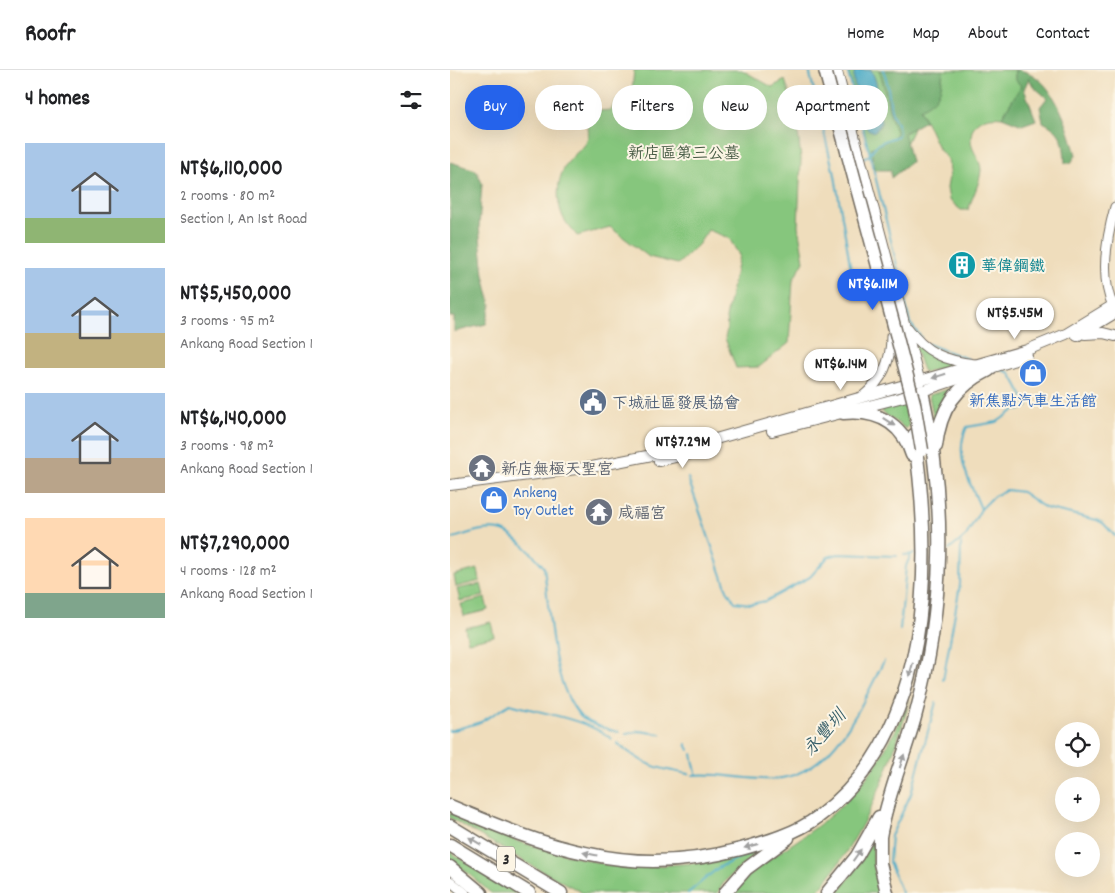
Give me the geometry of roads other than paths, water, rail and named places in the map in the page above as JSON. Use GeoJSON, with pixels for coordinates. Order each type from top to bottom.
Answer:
{"type":"FeatureCollection","features":[{"type":"Feature","properties":{"kind":"highway"},"geometry":{"type":"LineString","coordinates":[[725,893],[746,868],[817,818],[851,786],[881,742],[904,693],[923,628],[928,568],[928,506],[924,449],[902,354],[825,70]]}},
{"type":"Feature","properties":{"kind":"highway"},"geometry":{"type":"LineString","coordinates":[[830,70],[918,397],[933,514],[931,648]]}},
{"type":"Feature","properties":{"kind":"highway"},"geometry":{"type":"LineString","coordinates":[[936,466],[940,426],[948,402],[983,367]]}},
{"type":"Feature","properties":{"kind":"highway"},"geometry":{"type":"LineString","coordinates":[[887,893],[880,863],[879,847],[890,795],[915,717],[931,648],[938,594],[940,535],[936,466],[921,386]]}},
{"type":"Feature","properties":{"kind":"highway"},"geometry":{"type":"LineString","coordinates":[[906,391],[914,435],[920,494],[922,560],[917,644]]}},
{"type":"Feature","properties":{"kind":"highway"},"geometry":{"type":"LineString","coordinates":[[843,413],[871,414],[887,420],[898,428],[908,443],[920,494]]}},
{"type":"Feature","properties":{"kind":"highway"},"geometry":{"type":"LineString","coordinates":[[827,893],[857,856],[872,833],[890,795]]}},
{"type":"Feature","properties":{"kind":"highway"},"geometry":{"type":"LineString","coordinates":[[450,806],[491,823],[572,850],[610,858],[644,860],[688,858],[732,851],[780,836],[817,818]]}},
{"type":"Feature","properties":{"kind":"highway","name":"3"},"geometry":{"type":"LineString","coordinates":[[450,826],[561,893]]}},
{"type":"Feature","properties":{"kind":"highway","name":"3"},"geometry":{"type":"LineString","coordinates":[[450,844],[529,893]]}},
{"type":"Feature","properties":{"kind":"highway"},"geometry":{"type":"LineString","coordinates":[[450,867],[481,893]]}},
{"type":"Feature","properties":{"kind":"main road"},"geometry":{"type":"LineString","coordinates":[[1074,338],[1115,308]]}},
{"type":"Feature","properties":{"kind":"main road"},"geometry":{"type":"LineString","coordinates":[[983,367],[1056,339],[1115,308]]}},
{"type":"Feature","properties":{"kind":"main road"},"geometry":{"type":"LineString","coordinates":[[450,490],[592,474],[670,459],[843,413],[921,386],[1074,338],[1094,333],[1115,336]]}},
{"type":"Feature","properties":{"kind":"main road"},"geometry":{"type":"LineString","coordinates":[[450,485],[633,460],[677,450],[858,399],[906,391]]}},
{"type":"Feature","properties":{"kind":"street"},"geometry":{"type":"LineString","coordinates":[[819,70],[906,391]]}},
{"type":"Feature","properties":{"kind":"street"},"geometry":{"type":"LineString","coordinates":[[837,70],[921,386]]}},
{"type":"Feature","properties":{"kind":"street"},"geometry":{"type":"LineString","coordinates":[[1115,207],[1107,241],[1106,260],[1110,297],[1115,308]]}},
{"type":"Feature","properties":{"kind":"street"},"geometry":{"type":"LineString","coordinates":[[878,284],[893,280]]}},
{"type":"Feature","properties":{"kind":"street"},"geometry":{"type":"LineString","coordinates":[[905,324],[917,340],[932,353],[950,360],[983,367]]}},
{"type":"Feature","properties":{"kind":"street"},"geometry":{"type":"LineString","coordinates":[[858,399],[869,391],[883,374],[890,356],[891,336]]}},
{"type":"Feature","properties":{"kind":"street"},"geometry":{"type":"LineString","coordinates":[[450,881],[465,893]]}},
{"type":"Feature","properties":{"kind":"water"},"geometry":{"type":"Polygon","coordinates":[[[855,70],[871,70],[876,85],[855,85],[855,70]]]}},
{"type":"Feature","properties":{"kind":"waterway"},"geometry":{"type":"LineString","coordinates":[[809,70],[833,170]]}},
{"type":"Feature","properties":{"kind":"waterway"},"geometry":{"type":"LineString","coordinates":[[847,70],[870,155],[863,158]]}},
{"type":"Feature","properties":{"kind":"waterway"},"geometry":{"type":"LineString","coordinates":[[883,70],[887,81],[892,113],[899,133],[898,136],[877,145],[870,155],[900,278]]}},
{"type":"Feature","properties":{"kind":"waterway"},"geometry":{"type":"LineString","coordinates":[[834,170],[851,270],[862,282]]}},
{"type":"Feature","properties":{"kind":"waterway"},"geometry":{"type":"LineString","coordinates":[[902,287],[910,323],[921,337]]}},
{"type":"Feature","properties":{"kind":"waterway"},"geometry":{"type":"LineString","coordinates":[[928,344],[968,359]]}},
{"type":"Feature","properties":{"kind":"waterway"},"geometry":{"type":"LineString","coordinates":[[981,509],[968,479],[962,458],[963,437],[967,427],[997,422],[1016,409],[1021,410],[1028,406],[1010,373],[1000,369]]}},
{"type":"Feature","properties":{"kind":"waterway"},"geometry":{"type":"LineString","coordinates":[[688,478],[727,590],[735,602],[751,604],[766,601],[810,577],[828,557],[838,554],[897,556]]}},
{"type":"Feature","properties":{"kind":"waterway"},"geometry":{"type":"LineString","coordinates":[[949,550],[966,536],[981,509],[994,496],[1007,490],[1022,492],[1045,508],[1097,520],[1103,523],[1115,536]]}},
{"type":"Feature","properties":{"kind":"waterway"},"geometry":{"type":"LineString","coordinates":[[450,539],[483,530],[497,529],[520,542],[544,567],[553,645],[557,665],[570,701],[580,716],[587,721],[619,732]]}},
{"type":"Feature","properties":{"kind":"waterway"},"geometry":{"type":"LineString","coordinates":[[943,680],[960,585],[961,544]]}},
{"type":"Feature","properties":{"kind":"waterway","name":"永豐圳"},"geometry":{"type":"LineString","coordinates":[[900,630],[906,566],[911,554]]}},
{"type":"Feature","properties":{"kind":"waterway","name":"永豐圳"},"geometry":{"type":"LineString","coordinates":[[904,555],[914,554]]}},
{"type":"Feature","properties":{"kind":"waterway","name":"永豐圳"},"geometry":{"type":"LineString","coordinates":[[693,775],[774,779],[795,775],[813,765],[842,736],[865,698],[884,661]]}},
{"type":"Feature","properties":{"kind":"waterway"},"geometry":{"type":"LineString","coordinates":[[902,893],[889,862],[891,836],[911,794],[936,702]]}},
{"type":"Feature","properties":{"kind":"waterway","name":"永豐圳"},"geometry":{"type":"LineString","coordinates":[[450,731],[481,722],[510,704],[563,717],[590,726],[612,739]]}},
{"type":"Feature","properties":{"kind":"waterway"},"geometry":{"type":"LineString","coordinates":[[626,734],[639,731],[661,734]]}},
{"type":"Feature","properties":{"kind":"waterway","name":"永豐圳"},"geometry":{"type":"LineString","coordinates":[[617,743],[635,757],[650,765],[689,774]]}},
{"type":"Feature","properties":{"kind":"waterway"},"geometry":{"type":"LineString","coordinates":[[686,744],[689,750]]}},
{"type":"Feature","properties":{"kind":"waterway"},"geometry":{"type":"LineString","coordinates":[[692,754],[696,773]]}},
{"type":"Feature","properties":{"kind":"waterway"},"geometry":{"type":"LineString","coordinates":[[688,893],[718,868],[748,853]]}},
{"type":"Feature","properties":{"kind":"waterway"},"geometry":{"type":"LineString","coordinates":[[450,888],[456,893]]}},
{"type":"Feature","properties":{"kind":"place","name":"華偉鋼鐵"},"geometry":{"type":"Point","coordinates":[962,265]}},
{"type":"Feature","properties":{"kind":"place","name":"新焦點汽車生活館"},"geometry":{"type":"Point","coordinates":[1033,373]}},
{"type":"Feature","properties":{"kind":"place","name":"下城社區發展協會"},"geometry":{"type":"Point","coordinates":[593,402]}},
{"type":"Feature","properties":{"kind":"place","name":"新店無極天聖宮"},"geometry":{"type":"Point","coordinates":[482,468]}},
{"type":"Feature","properties":{"kind":"place","name":"Ankeng Toy Outlet"},"geometry":{"type":"Point","coordinates":[494,500]}},
{"type":"Feature","properties":{"kind":"place","name":"咸福宮"},"geometry":{"type":"Point","coordinates":[599,512]}},
{"type":"Feature","properties":{"kind":"park label","name":"新店區第三公墓"},"geometry":{"type":"Point","coordinates":[684,152]}}]}
